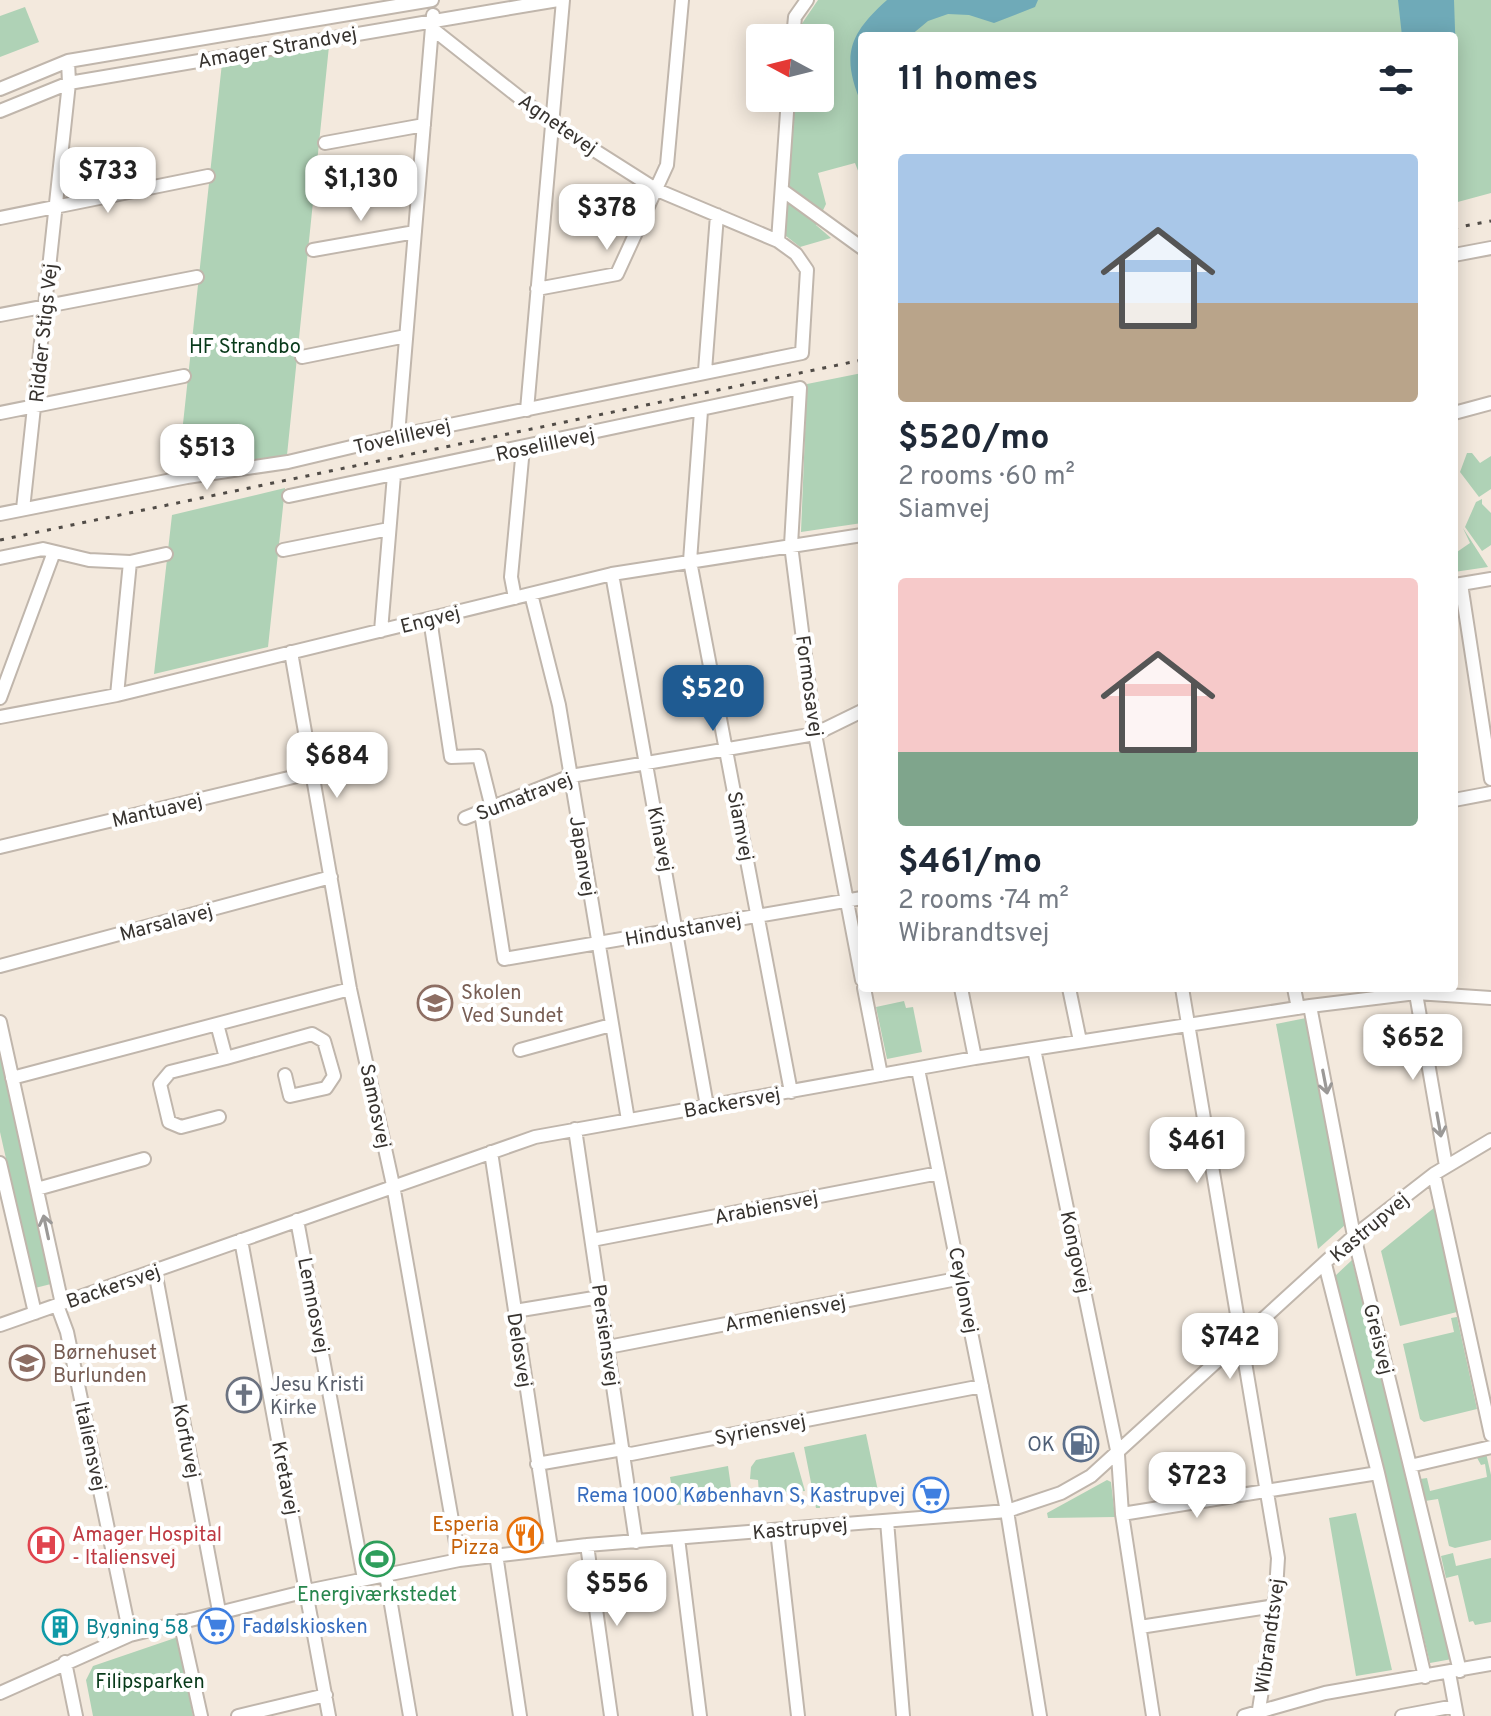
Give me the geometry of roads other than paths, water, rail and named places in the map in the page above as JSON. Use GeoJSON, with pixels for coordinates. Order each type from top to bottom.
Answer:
{"type":"FeatureCollection","features":[{"type":"Feature","properties":{"kind":"street","name":"Amager Strandvej"},"geometry":{"type":"LineString","coordinates":[[0,89],[68,61],[430,0]]}},
{"type":"Feature","properties":{"kind":"street"},"geometry":{"type":"LineString","coordinates":[[398,435],[434,25],[430,0]]}},
{"type":"Feature","properties":{"kind":"street","name":"Amager Strandvej"},"geometry":{"type":"LineString","coordinates":[[0,111],[69,83],[434,25],[561,0]]}},
{"type":"Feature","properties":{"kind":"street"},"geometry":{"type":"LineString","coordinates":[[527,410],[561,0]]}},
{"type":"Feature","properties":{"kind":"street"},"geometry":{"type":"LineString","coordinates":[[537,289],[617,274],[667,165],[682,0]]}},
{"type":"Feature","properties":{"kind":"street"},"geometry":{"type":"LineString","coordinates":[[794,24],[795,17],[807,0]]}},
{"type":"Feature","properties":{"kind":"street","name":"Agnetevej"},"geometry":{"type":"LineString","coordinates":[[434,25],[553,124],[657,190],[778,241]]}},
{"type":"Feature","properties":{"kind":"street","name":"Ridder Stigs Vej"},"geometry":{"type":"LineString","coordinates":[[23,509],[69,83],[68,61]]}},
{"type":"Feature","properties":{"kind":"street"},"geometry":{"type":"LineString","coordinates":[[778,241],[787,112]]}},
{"type":"Feature","properties":{"kind":"street"},"geometry":{"type":"LineString","coordinates":[[325,143],[424,125]]}},
{"type":"Feature","properties":{"kind":"street"},"geometry":{"type":"LineString","coordinates":[[0,218],[208,176]]}},
{"type":"Feature","properties":{"kind":"street"},"geometry":{"type":"LineString","coordinates":[[782,190],[858,245]]}},
{"type":"Feature","properties":{"kind":"street"},"geometry":{"type":"LineString","coordinates":[[705,371],[717,215]]}},
{"type":"Feature","properties":{"kind":"street"},"geometry":{"type":"LineString","coordinates":[[313,250],[415,232]]}},
{"type":"Feature","properties":{"kind":"street","name":"Tovelillevej"},"geometry":{"type":"LineString","coordinates":[[0,514],[181,478],[288,462],[398,435],[802,353],[807,270],[796,254],[778,241]]}},
{"type":"Feature","properties":{"kind":"street"},"geometry":{"type":"LineString","coordinates":[[1458,254],[1491,248]]}},
{"type":"Feature","properties":{"kind":"street"},"geometry":{"type":"LineString","coordinates":[[0,315],[197,277]]}},
{"type":"Feature","properties":{"kind":"street"},"geometry":{"type":"LineString","coordinates":[[302,357],[406,336]]}},
{"type":"Feature","properties":{"kind":"street"},"geometry":{"type":"LineString","coordinates":[[0,413],[184,376]]}},
{"type":"Feature","properties":{"kind":"street","name":"Roselillevej"},"geometry":{"type":"LineString","coordinates":[[289,496],[800,388]]}},
{"type":"Feature","properties":{"kind":"street","name":"Formosavej"},"geometry":{"type":"LineString","coordinates":[[800,388],[791,545],[815,734],[858,959]]}},
{"type":"Feature","properties":{"kind":"street"},"geometry":{"type":"LineString","coordinates":[[1458,412],[1491,403]]}},
{"type":"Feature","properties":{"kind":"street","name":"Siamvej"},"geometry":{"type":"LineString","coordinates":[[701,411],[690,561],[791,1092]]}},
{"type":"Feature","properties":{"kind":"street"},"geometry":{"type":"LineString","coordinates":[[515,598],[511,577],[523,448]]}},
{"type":"Feature","properties":{"kind":"street"},"geometry":{"type":"LineString","coordinates":[[381,631],[394,475]]}},
{"type":"Feature","properties":{"kind":"street"},"geometry":{"type":"LineString","coordinates":[[283,550],[389,529]]}},
{"type":"Feature","properties":{"kind":"street","name":"Engvej"},"geometry":{"type":"LineString","coordinates":[[0,717],[117,695],[612,574],[858,536]]}},
{"type":"Feature","properties":{"kind":"street"},"geometry":{"type":"LineString","coordinates":[[0,558],[43,549],[89,560],[130,562],[166,554]]}},
{"type":"Feature","properties":{"kind":"street"},"geometry":{"type":"LineString","coordinates":[[0,698],[54,552]]}},
{"type":"Feature","properties":{"kind":"street"},"geometry":{"type":"LineString","coordinates":[[117,695],[130,562]]}},
{"type":"Feature","properties":{"kind":"street","name":"Kinavej"},"geometry":{"type":"LineString","coordinates":[[612,574],[707,1106]]}},
{"type":"Feature","properties":{"kind":"street"},"geometry":{"type":"LineString","coordinates":[[1491,579],[1458,585],[1491,779]]}},
{"type":"Feature","properties":{"kind":"street","name":"Japanvej"},"geometry":{"type":"LineString","coordinates":[[531,594],[559,705],[628,1120]]}},
{"type":"Feature","properties":{"kind":"street"},"geometry":{"type":"LineString","coordinates":[[430,619],[451,757],[479,756],[487,810]]}},
{"type":"Feature","properties":{"kind":"street","name":"Samosvej"},"geometry":{"type":"LineString","coordinates":[[291,652],[350,989],[393,1185],[459,1560]]}},
{"type":"Feature","properties":{"kind":"street","name":"Sumatravej"},"geometry":{"type":"LineString","coordinates":[[465,818],[571,776],[815,734],[858,713]]}},
{"type":"Feature","properties":{"kind":"street","name":"Mantuavej"},"geometry":{"type":"LineString","coordinates":[[0,847],[314,772]]}},
{"type":"Feature","properties":{"kind":"street"},"geometry":{"type":"LineString","coordinates":[[1458,799],[1491,793]]}},
{"type":"Feature","properties":{"kind":"street","name":"Hindustanvej"},"geometry":{"type":"LineString","coordinates":[[487,810],[504,959],[858,899]]}},
{"type":"Feature","properties":{"kind":"street","name":"Marsalavej"},"geometry":{"type":"LineString","coordinates":[[0,966],[331,877]]}},
{"type":"Feature","properties":{"kind":"street"},"geometry":{"type":"LineString","coordinates":[[12,1078],[350,989]]}},
{"type":"Feature","properties":{"kind":"street"},"geometry":{"type":"LineString","coordinates":[[865,992],[881,1075]]}},
{"type":"Feature","properties":{"kind":"street"},"geometry":{"type":"LineString","coordinates":[[962,992],[975,1058]]}},
{"type":"Feature","properties":{"kind":"street"},"geometry":{"type":"LineString","coordinates":[[1070,992],[1080,1041]]}},
{"type":"Feature","properties":{"kind":"street","name":"Wibrandtsvej"},"geometry":{"type":"LineString","coordinates":[[1183,992],[1278,1558],[1275,1606],[1258,1714]]}},
{"type":"Feature","properties":{"kind":"street","name":"Greisvej"},"geometry":{"type":"LineString","coordinates":[[1296,992],[1304,1007],[1354,1236],[1410,1466],[1454,1672],[1456,1711],[1402,1716]]}},
{"type":"Feature","properties":{"kind":"street","name":"Backersvej"},"geometry":{"type":"LineString","coordinates":[[0,1325],[393,1185],[491,1152],[575,1129],[975,1058],[1403,992]]}},
{"type":"Feature","properties":{"kind":"street"},"geometry":{"type":"LineString","coordinates":[[1416,992],[1446,1166]]}},
{"type":"Feature","properties":{"kind":"street","name":"Backersvej"},"geometry":{"type":"LineString","coordinates":[[1435,992],[1491,998]]}},
{"type":"Feature","properties":{"kind":"street","name":"Italiensvej"},"geometry":{"type":"LineString","coordinates":[[0,1022],[130,1635]]}},
{"type":"Feature","properties":{"kind":"street"},"geometry":{"type":"LineString","coordinates":[[217,1024],[226,1058]]}},
{"type":"Feature","properties":{"kind":"street"},"geometry":{"type":"LineString","coordinates":[[520,1050],[611,1025]]}},
{"type":"Feature","properties":{"kind":"street"},"geometry":{"type":"LineString","coordinates":[[219,1117],[181,1127],[169,1122],[160,1084],[170,1072],[312,1034],[324,1041],[334,1076],[326,1088],[290,1096],[285,1075]]}},
{"type":"Feature","properties":{"kind":"street","name":"Kongovej"},"geometry":{"type":"LineString","coordinates":[[1034,1049],[1118,1455],[1122,1514],[1153,1716]]}},
{"type":"Feature","properties":{"kind":"street","name":"Ceylonvej"},"geometry":{"type":"LineString","coordinates":[[918,1069],[1007,1511],[1040,1716]]}},
{"type":"Feature","properties":{"kind":"street","name":"Persiensvej"},"geometry":{"type":"LineString","coordinates":[[575,1129],[636,1542]]}},
{"type":"Feature","properties":{"kind":"street","name":"Kastrupvej"},"geometry":{"type":"LineString","coordinates":[[0,1693],[130,1635],[219,1611],[459,1560],[551,1548],[1007,1511],[1061,1493],[1118,1455],[1354,1236],[1434,1174],[1491,1140]]}},
{"type":"Feature","properties":{"kind":"street","name":"Delosvej"},"geometry":{"type":"LineString","coordinates":[[491,1152],[551,1548]]}},
{"type":"Feature","properties":{"kind":"street"},"geometry":{"type":"LineString","coordinates":[[37,1189],[144,1159]]}},
{"type":"Feature","properties":{"kind":"street"},"geometry":{"type":"LineString","coordinates":[[0,1163],[4,1198],[35,1313]]}},
{"type":"Feature","properties":{"kind":"street","name":"Arabiensvej"},"geometry":{"type":"LineString","coordinates":[[592,1240],[939,1173]]}},
{"type":"Feature","properties":{"kind":"street"},"geometry":{"type":"LineString","coordinates":[[1434,1174],[1491,1435]]}},
{"type":"Feature","properties":{"kind":"street","name":"Lemnosvej"},"geometry":{"type":"LineString","coordinates":[[297,1220],[364,1579]]}},
{"type":"Feature","properties":{"kind":"street","name":"Kretavej"},"geometry":{"type":"LineString","coordinates":[[241,1240],[329,1716]]}},
{"type":"Feature","properties":{"kind":"street","name":"Greisvej"},"geometry":{"type":"LineString","coordinates":[[1325,1264],[1425,1677]]}},
{"type":"Feature","properties":{"kind":"street","name":"Korfuvej"},"geometry":{"type":"LineString","coordinates":[[155,1271],[219,1611]]}},
{"type":"Feature","properties":{"kind":"street","name":"Armeniensvej"},"geometry":{"type":"LineString","coordinates":[[608,1347],[962,1278]]}},
{"type":"Feature","properties":{"kind":"street"},"geometry":{"type":"LineString","coordinates":[[515,1311],[600,1297]]}},
{"type":"Feature","properties":{"kind":"street","name":"Syriensvej"},"geometry":{"type":"LineString","coordinates":[[537,1464],[624,1452],[631,1454],[982,1386]]}},
{"type":"Feature","properties":{"kind":"street"},"geometry":{"type":"LineString","coordinates":[[1410,1466],[1491,1447]]}},
{"type":"Feature","properties":{"kind":"street"},"geometry":{"type":"LineString","coordinates":[[1122,1514],[1378,1473]]}},
{"type":"Feature","properties":{"kind":"street"},"geometry":{"type":"LineString","coordinates":[[887,1521],[903,1716]]}},
{"type":"Feature","properties":{"kind":"street"},"geometry":{"type":"LineString","coordinates":[[777,1530],[798,1716]]}},
{"type":"Feature","properties":{"kind":"street"},"geometry":{"type":"LineString","coordinates":[[678,1538],[700,1716]]}},
{"type":"Feature","properties":{"kind":"street"},"geometry":{"type":"LineString","coordinates":[[587,1545],[611,1716]]}},
{"type":"Feature","properties":{"kind":"street"},"geometry":{"type":"LineString","coordinates":[[496,1554],[520,1716]]}},
{"type":"Feature","properties":{"kind":"street"},"geometry":{"type":"LineString","coordinates":[[386,1575],[410,1716]]}},
{"type":"Feature","properties":{"kind":"street"},"geometry":{"type":"LineString","coordinates":[[1140,1627],[1275,1606]]}},
{"type":"Feature","properties":{"kind":"street"},"geometry":{"type":"LineString","coordinates":[[180,1621],[201,1716]]}},
{"type":"Feature","properties":{"kind":"street"},"geometry":{"type":"LineString","coordinates":[[65,1662],[76,1716]]}},
{"type":"Feature","properties":{"kind":"street"},"geometry":{"type":"LineString","coordinates":[[1244,1716],[1325,1693],[1491,1664]]}},
{"type":"Feature","properties":{"kind":"street"},"geometry":{"type":"LineString","coordinates":[[238,1716],[326,1695]]}},
{"type":"Feature","properties":{"kind":"water"},"geometry":{"type":"Polygon","coordinates":[[[887,0],[1038,0],[1035,7],[994,23],[969,15],[948,14],[928,21],[915,32],[859,32],[887,0]]]}},
{"type":"Feature","properties":{"kind":"water"},"geometry":{"type":"Polygon","coordinates":[[[1398,0],[1454,0],[1455,32],[1402,32],[1398,0]]]}},
{"type":"Feature","properties":{"kind":"water"},"geometry":{"type":"Polygon","coordinates":[[[858,33],[858,95],[850,59],[858,33]]]}},
{"type":"Feature","properties":{"kind":"railway"},"geometry":{"type":"LineString","coordinates":[[1458,227],[1491,221]]}},
{"type":"Feature","properties":{"kind":"railway"},"geometry":{"type":"LineString","coordinates":[[0,540],[858,361]]}},
{"type":"Feature","properties":{"kind":"place","name":"Skolen Ved Sundet"},"geometry":{"type":"Point","coordinates":[435,1003]}},
{"type":"Feature","properties":{"kind":"place","name":"Børnehuset Burlunden"},"geometry":{"type":"Point","coordinates":[27,1363]}},
{"type":"Feature","properties":{"kind":"place","name":"Jesu Kristi Kirke"},"geometry":{"type":"Point","coordinates":[244,1395]}},
{"type":"Feature","properties":{"kind":"place","name":"OK"},"geometry":{"type":"Point","coordinates":[1081,1444]}},
{"type":"Feature","properties":{"kind":"place","name":"Rema 1000 København S, Kastrupvej"},"geometry":{"type":"Point","coordinates":[931,1495]}},
{"type":"Feature","properties":{"kind":"place","name":"Esperia Pizza"},"geometry":{"type":"Point","coordinates":[525,1535]}},
{"type":"Feature","properties":{"kind":"place","name":"Amager Hospital - Italiensvej"},"geometry":{"type":"Point","coordinates":[46,1545]}},
{"type":"Feature","properties":{"kind":"place","name":"Energiværkstedet"},"geometry":{"type":"Point","coordinates":[377,1559]}},
{"type":"Feature","properties":{"kind":"place","name":"Fadølskiosken"},"geometry":{"type":"Point","coordinates":[216,1626]}},
{"type":"Feature","properties":{"kind":"place","name":"Bygning 58"},"geometry":{"type":"Point","coordinates":[60,1627]}},
{"type":"Feature","properties":{"kind":"park label","name":"HF Strandbo"},"geometry":{"type":"Point","coordinates":[245,346]}},
{"type":"Feature","properties":{"kind":"park label","name":"Filipsparken"},"geometry":{"type":"Point","coordinates":[150,1681]}}]}
